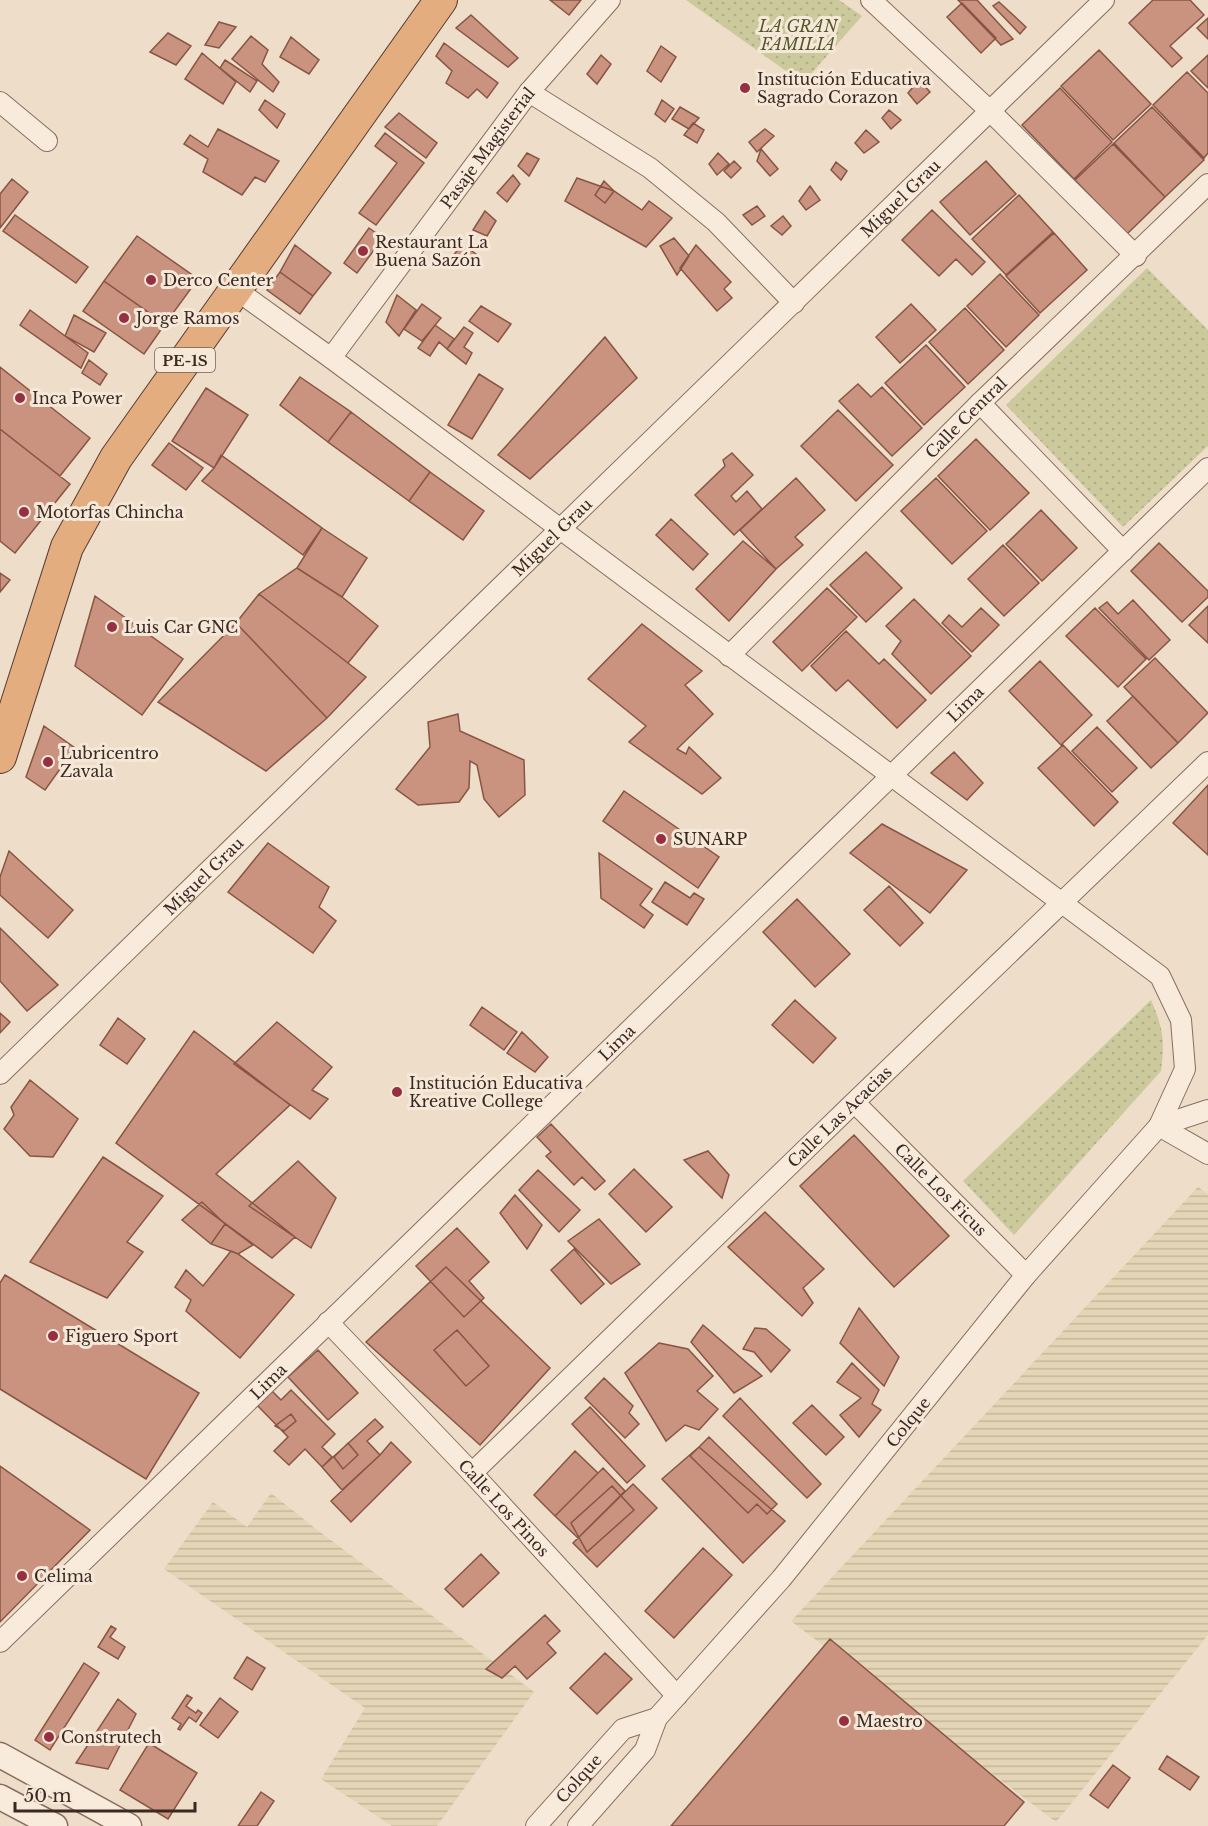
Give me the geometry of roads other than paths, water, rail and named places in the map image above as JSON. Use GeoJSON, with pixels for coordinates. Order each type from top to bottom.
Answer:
{"type":"FeatureCollection","features":[{"type":"Feature","properties":{"kind":"highway","name":"PE-1S"},"geometry":{"type":"LineString","coordinates":[[0,757],[67,547],[116,458],[441,0]]}},
{"type":"Feature","properties":{"kind":"street","name":"Pasaje Magisterial"},"geometry":{"type":"LineString","coordinates":[[331,358],[529,92],[610,0]]}},
{"type":"Feature","properties":{"kind":"street"},"geometry":{"type":"LineString","coordinates":[[871,0],[990,111],[1136,255]]}},
{"type":"Feature","properties":{"kind":"street","name":"Miguel Grau"},"geometry":{"type":"LineString","coordinates":[[0,1074],[1104,0]]}},
{"type":"Feature","properties":{"kind":"street"},"geometry":{"type":"LineString","coordinates":[[529,92],[650,168],[716,222],[794,303]]}},
{"type":"Feature","properties":{"kind":"street"},"geometry":{"type":"LineString","coordinates":[[0,102],[47,141]]}},
{"type":"Feature","properties":{"kind":"street","name":"Calle Central"},"geometry":{"type":"LineString","coordinates":[[729,656],[980,403],[1208,184]]}},
{"type":"Feature","properties":{"kind":"street"},"geometry":{"type":"LineString","coordinates":[[235,289],[331,358],[1160,976],[1181,1020],[1185,1069],[1159,1126]]}},
{"type":"Feature","properties":{"kind":"street"},"geometry":{"type":"LineString","coordinates":[[980,403],[1123,551]]}},
{"type":"Feature","properties":{"kind":"street","name":"Lima"},"geometry":{"type":"LineString","coordinates":[[0,1642],[1208,468]]}},
{"type":"Feature","properties":{"kind":"street","name":"Calle Las Acacias"},"geometry":{"type":"LineString","coordinates":[[472,1473],[752,1200],[1208,762]]}},
{"type":"Feature","properties":{"kind":"street","name":"Calle Los Ficus"},"geometry":{"type":"LineString","coordinates":[[855,1103],[1026,1275]]}},
{"type":"Feature","properties":{"kind":"street"},"geometry":{"type":"LineString","coordinates":[[1159,1126],[1208,1110]]}},
{"type":"Feature","properties":{"kind":"street"},"geometry":{"type":"LineString","coordinates":[[1159,1126],[1208,1154]]}},
{"type":"Feature","properties":{"kind":"street","name":"Colque"},"geometry":{"type":"LineString","coordinates":[[578,1826],[645,1750],[657,1718],[781,1579],[1026,1275],[1159,1126]]}},
{"type":"Feature","properties":{"kind":"street","name":"Calle Los Pinos"},"geometry":{"type":"LineString","coordinates":[[328,1322],[472,1473],[677,1696]]}},
{"type":"Feature","properties":{"kind":"street","name":"Colque"},"geometry":{"type":"LineString","coordinates":[[536,1826],[623,1729],[657,1718]]}},
{"type":"Feature","properties":{"kind":"street"},"geometry":{"type":"LineString","coordinates":[[0,1755],[129,1826]]}},
{"type":"Feature","properties":{"kind":"street"},"geometry":{"type":"LineString","coordinates":[[0,1797],[55,1826]]}},
{"type":"Feature","properties":{"kind":"place","name":"Institución Educativa Sagrado Corazon"},"geometry":{"type":"Point","coordinates":[745,88]}},
{"type":"Feature","properties":{"kind":"place","name":"Restaurant La Buena Sazón"},"geometry":{"type":"Point","coordinates":[363,251]}},
{"type":"Feature","properties":{"kind":"place","name":"Derco Center"},"geometry":{"type":"Point","coordinates":[151,280]}},
{"type":"Feature","properties":{"kind":"place","name":"Jorge Ramos"},"geometry":{"type":"Point","coordinates":[124,318]}},
{"type":"Feature","properties":{"kind":"place","name":"Inca Power"},"geometry":{"type":"Point","coordinates":[20,398]}},
{"type":"Feature","properties":{"kind":"place","name":"Motorfas Chincha"},"geometry":{"type":"Point","coordinates":[24,512]}},
{"type":"Feature","properties":{"kind":"place","name":"Luis Car GNC"},"geometry":{"type":"Point","coordinates":[112,627]}},
{"type":"Feature","properties":{"kind":"place","name":"Lubricentro Zavala"},"geometry":{"type":"Point","coordinates":[48,762]}},
{"type":"Feature","properties":{"kind":"place","name":"SUNARP"},"geometry":{"type":"Point","coordinates":[661,839]}},
{"type":"Feature","properties":{"kind":"place","name":"Institución Educativa Kreative College"},"geometry":{"type":"Point","coordinates":[397,1092]}},
{"type":"Feature","properties":{"kind":"place","name":"Figuero Sport"},"geometry":{"type":"Point","coordinates":[53,1336]}},
{"type":"Feature","properties":{"kind":"place","name":"Celima"},"geometry":{"type":"Point","coordinates":[22,1576]}},
{"type":"Feature","properties":{"kind":"place","name":"Maestro"},"geometry":{"type":"Point","coordinates":[844,1721]}},
{"type":"Feature","properties":{"kind":"place","name":"Construtech"},"geometry":{"type":"Point","coordinates":[49,1737]}},
{"type":"Feature","properties":{"kind":"park label","name":"LA GRAN FAMILIA"},"geometry":{"type":"Point","coordinates":[798,35]}}]}
